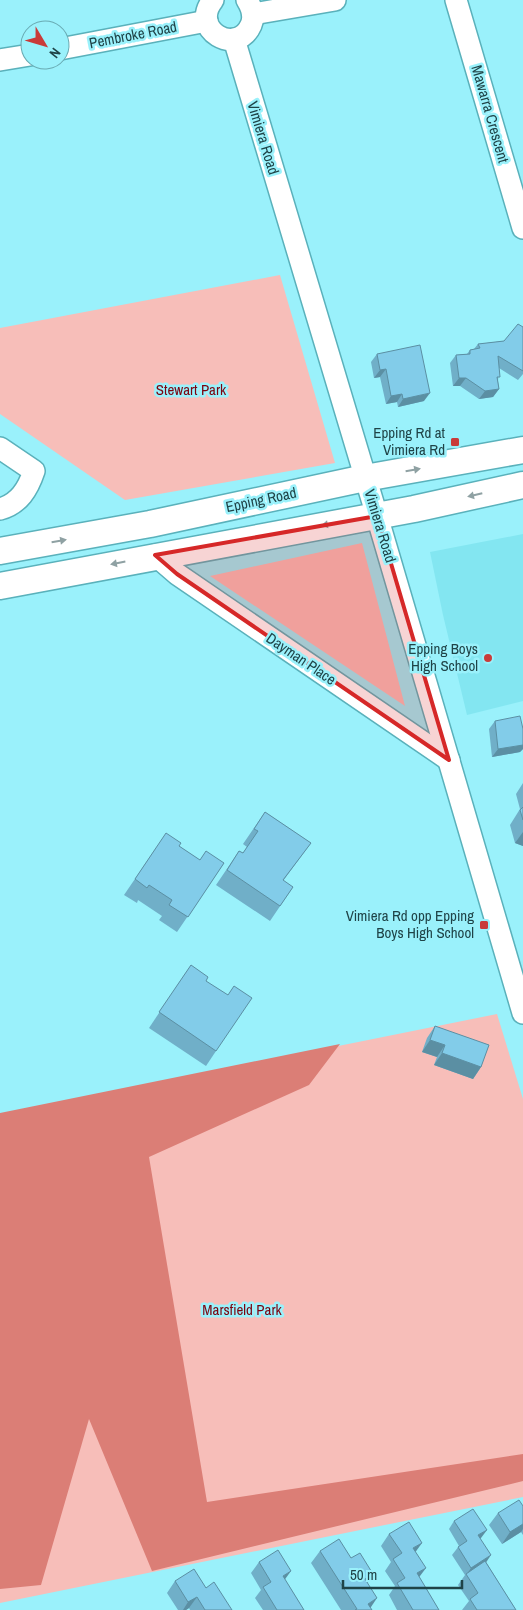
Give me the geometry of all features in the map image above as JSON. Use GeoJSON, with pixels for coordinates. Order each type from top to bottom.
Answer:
{"type":"FeatureCollection","features":[{"type":"Feature","properties":{"kind":"main road","name":"Epping Road"},"geometry":{"type":"LineString","coordinates":[[0,552],[150,524],[365,478],[523,450]]}},
{"type":"Feature","properties":{"kind":"main road"},"geometry":{"type":"LineString","coordinates":[[0,586],[378,516],[523,485]]}},
{"type":"Feature","properties":{"kind":"street"},"geometry":{"type":"LineString","coordinates":[[213,0],[206,13],[209,28],[220,38],[234,39],[240,37],[250,28],[250,7],[335,0]]}},
{"type":"Feature","properties":{"kind":"street","name":"Mawarra Crescent"},"geometry":{"type":"LineString","coordinates":[[456,0],[523,228]]}},
{"type":"Feature","properties":{"kind":"street","name":"Pembroke Road"},"geometry":{"type":"LineString","coordinates":[[70,47],[207,21]]}},
{"type":"Feature","properties":{"kind":"street","name":"Vimiera Road"},"geometry":{"type":"LineString","coordinates":[[234,39],[378,516],[523,1012]]}},
{"type":"Feature","properties":{"kind":"street"},"geometry":{"type":"LineString","coordinates":[[0,60],[20,57]]}},
{"type":"Feature","properties":{"kind":"street"},"geometry":{"type":"LineString","coordinates":[[0,448],[34,471],[29,486],[20,498],[10,506],[0,509]]}},
{"type":"Feature","properties":{"kind":"street","name":"Dayman Place"},"geometry":{"type":"LineString","coordinates":[[155,556],[177,574],[449,760]]}},
{"type":"Feature","properties":{"kind":"highlighted area"},"geometry":{"type":"Polygon","coordinates":[[[377,516],[449,760],[177,574],[155,555],[377,516]]]}},
{"type":"Feature","properties":{"kind":"shaded area","name":"Epping Boys High School"},"geometry":{"type":"Polygon","coordinates":[[[523,534],[523,701],[467,715],[430,552],[523,534]]]}},
{"type":"Feature","properties":{"kind":"shaded area"},"geometry":{"type":"Polygon","coordinates":[[[340,1044],[309,1085],[149,1157],[207,1502],[523,1454],[523,1481],[152,1571],[89,1419],[41,1585],[0,1589],[0,1113],[340,1044]]]}},
{"type":"Feature","properties":{"kind":"green space","name":"Stewart Park"},"geometry":{"type":"Polygon","coordinates":[[[280,275],[335,463],[125,500],[0,414],[0,328],[280,275]]]}},
{"type":"Feature","properties":{"kind":"green space"},"geometry":{"type":"Polygon","coordinates":[[[362,543],[405,706],[210,576],[362,543]]]}},
{"type":"Feature","properties":{"kind":"green space","name":"Marsfield Park"},"geometry":{"type":"Polygon","coordinates":[[[497,1014],[523,1099],[523,1497],[0,1603],[0,1114],[497,1014]]]}},
{"type":"Feature","properties":{"kind":"building"},"geometry":{"type":"Polygon","coordinates":[[[518,324],[523,327],[523,371],[498,356],[500,377],[497,377],[499,389],[485,391],[466,378],[459,378],[456,355],[470,354],[470,350],[480,348],[478,344],[504,341],[518,324]]]}},
{"type":"Feature","properties":{"kind":"building"},"geometry":{"type":"Polygon","coordinates":[[[420,345],[430,393],[403,399],[402,394],[391,396],[386,369],[380,370],[377,354],[420,345]]]}},
{"type":"Feature","properties":{"kind":"building"},"geometry":{"type":"Polygon","coordinates":[[[520,716],[523,729],[523,745],[498,749],[495,721],[520,716]]]}},
{"type":"Feature","properties":{"kind":"building"},"geometry":{"type":"Polygon","coordinates":[[[523,807],[523,820],[520,810],[523,807]]]}},
{"type":"Feature","properties":{"kind":"building"},"geometry":{"type":"Polygon","coordinates":[[[265,812],[311,843],[283,880],[293,887],[280,906],[227,870],[239,851],[243,853],[258,831],[254,829],[265,812]]]}},
{"type":"Feature","properties":{"kind":"building"},"geometry":{"type":"Polygon","coordinates":[[[166,833],[181,843],[179,846],[200,860],[206,851],[224,863],[188,917],[169,905],[172,900],[149,885],[147,888],[135,879],[166,833]]]}},
{"type":"Feature","properties":{"kind":"building"},"geometry":{"type":"Polygon","coordinates":[[[191,965],[208,977],[206,981],[228,995],[234,986],[252,998],[216,1051],[159,1012],[191,965]]]}},
{"type":"Feature","properties":{"kind":"building"},"geometry":{"type":"Polygon","coordinates":[[[435,1026],[489,1045],[481,1067],[442,1053],[445,1045],[430,1040],[435,1026]]]}},
{"type":"Feature","properties":{"kind":"building"},"geometry":{"type":"Polygon","coordinates":[[[519,1500],[523,1506],[523,1524],[510,1532],[498,1513],[519,1500]]]}},
{"type":"Feature","properties":{"kind":"building"},"geometry":{"type":"Polygon","coordinates":[[[473,1509],[487,1530],[478,1535],[491,1555],[471,1568],[458,1547],[467,1541],[454,1521],[473,1509]]]}},
{"type":"Feature","properties":{"kind":"building"},"geometry":{"type":"Polygon","coordinates":[[[409,1522],[422,1543],[413,1548],[426,1568],[417,1573],[439,1610],[413,1610],[397,1583],[405,1578],[393,1559],[402,1553],[389,1534],[409,1522]]]}},
{"type":"Feature","properties":{"kind":"building"},"geometry":{"type":"Polygon","coordinates":[[[339,1539],[351,1558],[360,1553],[373,1574],[365,1579],[377,1598],[368,1604],[372,1610],[355,1610],[357,1609],[320,1551],[339,1539]]]}},
{"type":"Feature","properties":{"kind":"building"},"geometry":{"type":"Polygon","coordinates":[[[278,1550],[291,1571],[283,1576],[304,1610],[277,1610],[263,1587],[271,1582],[259,1562],[278,1550]]]}},
{"type":"Feature","properties":{"kind":"building"},"geometry":{"type":"Polygon","coordinates":[[[485,1561],[516,1610],[477,1610],[470,1599],[478,1593],[466,1574],[485,1561]]]}},
{"type":"Feature","properties":{"kind":"building"},"geometry":{"type":"Polygon","coordinates":[[[194,1569],[206,1588],[214,1582],[232,1610],[205,1610],[197,1597],[188,1602],[175,1581],[194,1569]]]}},
{"type":"Feature","properties":{"kind":"place","name":"Epping Rd at Vimiera Rd"},"geometry":{"type":"Point","coordinates":[455,442]}},
{"type":"Feature","properties":{"kind":"place","name":"Epping Boys High School"},"geometry":{"type":"Point","coordinates":[488,658]}},
{"type":"Feature","properties":{"kind":"place","name":"Vimiera Rd opp Epping Boys High School"},"geometry":{"type":"Point","coordinates":[484,925]}}]}
